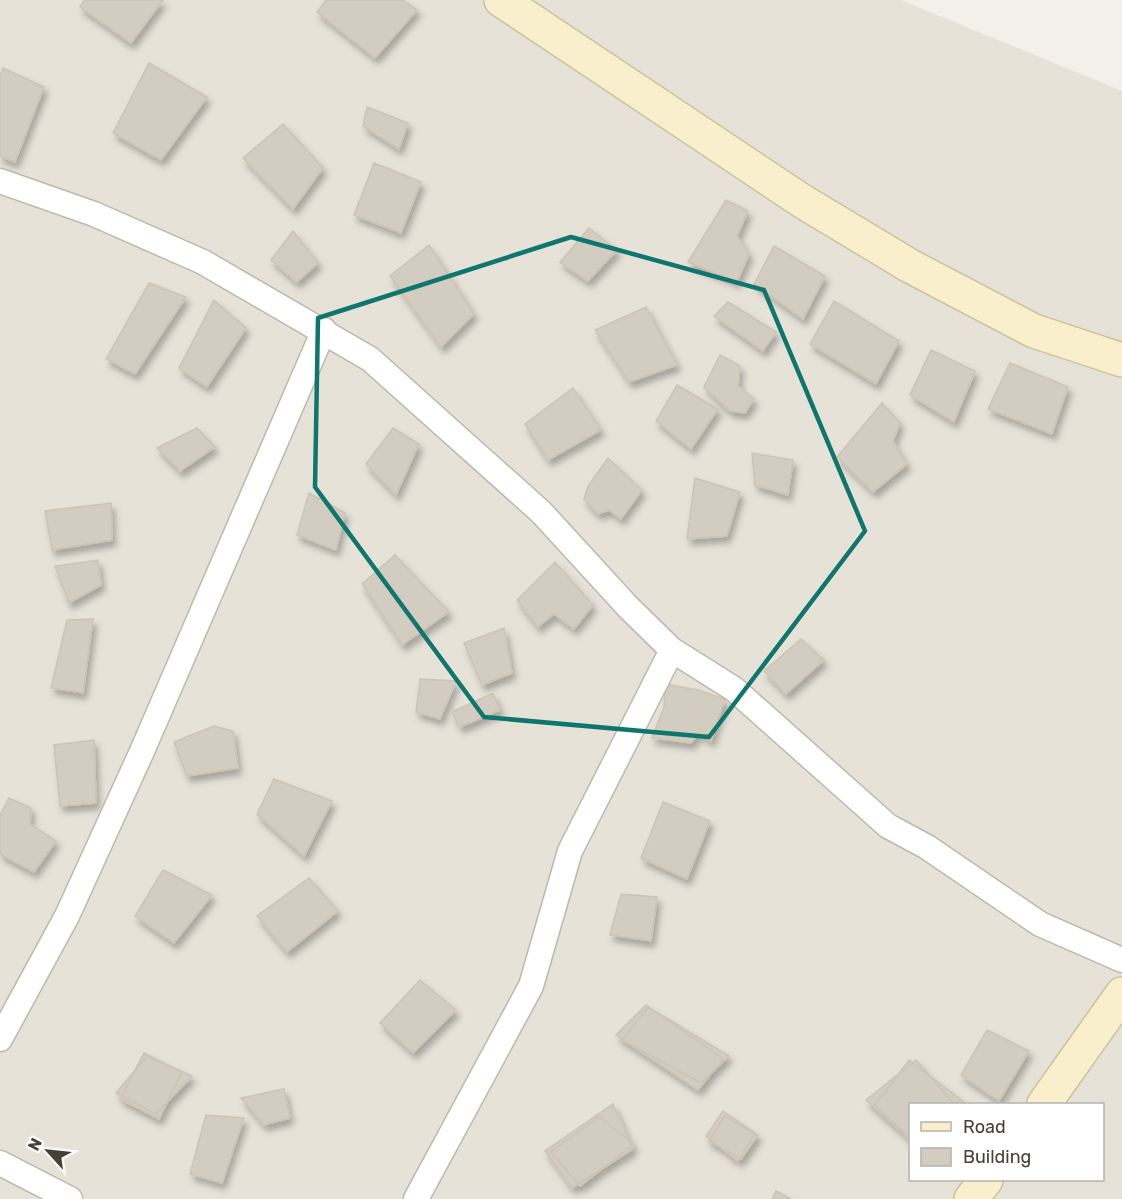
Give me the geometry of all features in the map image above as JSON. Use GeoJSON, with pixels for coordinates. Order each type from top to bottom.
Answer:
{"type":"FeatureCollection","features":[{"type":"Feature","properties":{"kind":"street"},"geometry":{"type":"LineString","coordinates":[[501,0],[802,201],[910,266],[1034,331],[1122,360]]}},
{"type":"Feature","properties":{"kind":"street"},"geometry":{"type":"LineString","coordinates":[[0,181],[94,214],[203,262],[324,330],[370,359],[541,512],[628,607],[672,650],[734,689],[888,826],[927,847],[1040,924],[1122,960]]}},
{"type":"Feature","properties":{"kind":"street"},"geometry":{"type":"LineString","coordinates":[[0,1039],[72,906],[143,749],[324,330]]}},
{"type":"Feature","properties":{"kind":"street"},"geometry":{"type":"LineString","coordinates":[[416,1199],[531,987],[570,851],[672,650]]}},
{"type":"Feature","properties":{"kind":"street"},"geometry":{"type":"LineString","coordinates":[[1045,1103],[1122,994]]}},
{"type":"Feature","properties":{"kind":"street"},"geometry":{"type":"LineString","coordinates":[[0,1163],[70,1199]]}},
{"type":"Feature","properties":{"kind":"street"},"geometry":{"type":"LineString","coordinates":[[971,1199],[984,1181]]}},
{"type":"Feature","properties":{"kind":"highlighted area"},"geometry":{"type":"Polygon","coordinates":[[[571,237],[764,290],[865,531],[709,737],[484,717],[315,487],[318,318],[571,237]]]}},
{"type":"Feature","properties":{"kind":"shaded area"},"geometry":{"type":"Polygon","coordinates":[[[0,0],[901,0],[1122,91],[1122,1199],[0,1199],[0,0]]]}},
{"type":"Feature","properties":{"kind":"building"},"geometry":{"type":"Polygon","coordinates":[[[84,0],[163,0],[131,43],[80,7],[84,0]]]}},
{"type":"Feature","properties":{"kind":"building"},"geometry":{"type":"Polygon","coordinates":[[[326,0],[403,0],[417,10],[375,58],[317,12],[326,0]]]}},
{"type":"Feature","properties":{"kind":"building"},"geometry":{"type":"Polygon","coordinates":[[[149,63],[207,97],[161,160],[113,133],[149,63]]]}},
{"type":"Feature","properties":{"kind":"building"},"geometry":{"type":"Polygon","coordinates":[[[3,68],[44,87],[15,162],[0,156],[0,76],[3,68]]]}},
{"type":"Feature","properties":{"kind":"building"},"geometry":{"type":"Polygon","coordinates":[[[367,107],[408,123],[399,149],[363,126],[367,107]]]}},
{"type":"Feature","properties":{"kind":"building"},"geometry":{"type":"Polygon","coordinates":[[[283,124],[323,168],[293,209],[243,158],[283,124]]]}},
{"type":"Feature","properties":{"kind":"building"},"geometry":{"type":"Polygon","coordinates":[[[374,163],[421,182],[401,233],[354,215],[374,163]]]}},
{"type":"Feature","properties":{"kind":"building"},"geometry":{"type":"Polygon","coordinates":[[[726,200],[748,211],[737,236],[749,254],[737,282],[688,262],[726,200]]]}},
{"type":"Feature","properties":{"kind":"building"},"geometry":{"type":"Polygon","coordinates":[[[589,228],[617,250],[588,281],[560,262],[589,228]]]}},
{"type":"Feature","properties":{"kind":"building"},"geometry":{"type":"Polygon","coordinates":[[[293,231],[318,263],[297,282],[271,260],[293,231]]]}},
{"type":"Feature","properties":{"kind":"building"},"geometry":{"type":"Polygon","coordinates":[[[429,245],[474,314],[441,347],[390,276],[429,245]]]}},
{"type":"Feature","properties":{"kind":"building"},"geometry":{"type":"Polygon","coordinates":[[[774,246],[825,276],[803,319],[754,284],[774,246]]]}},
{"type":"Feature","properties":{"kind":"building"},"geometry":{"type":"Polygon","coordinates":[[[149,283],[186,297],[135,374],[106,359],[149,283]]]}},
{"type":"Feature","properties":{"kind":"building"},"geometry":{"type":"Polygon","coordinates":[[[214,300],[246,328],[207,387],[179,368],[214,300]]]}},
{"type":"Feature","properties":{"kind":"building"},"geometry":{"type":"Polygon","coordinates":[[[834,301],[899,341],[876,384],[810,344],[834,301]]]}},
{"type":"Feature","properties":{"kind":"building"},"geometry":{"type":"Polygon","coordinates":[[[728,302],[776,332],[763,351],[714,316],[728,302]]]}},
{"type":"Feature","properties":{"kind":"building"},"geometry":{"type":"Polygon","coordinates":[[[646,307],[677,365],[629,382],[595,330],[646,307]]]}},
{"type":"Feature","properties":{"kind":"building"},"geometry":{"type":"Polygon","coordinates":[[[931,350],[975,371],[954,422],[910,395],[931,350]]]}},
{"type":"Feature","properties":{"kind":"building"},"geometry":{"type":"Polygon","coordinates":[[[720,355],[740,366],[738,386],[754,399],[745,413],[730,411],[704,387],[720,355]]]}},
{"type":"Feature","properties":{"kind":"building"},"geometry":{"type":"Polygon","coordinates":[[[1010,363],[1068,387],[1052,434],[988,409],[1010,363]]]}},
{"type":"Feature","properties":{"kind":"building"},"geometry":{"type":"Polygon","coordinates":[[[677,385],[718,409],[691,449],[656,421],[677,385]]]}},
{"type":"Feature","properties":{"kind":"building"},"geometry":{"type":"Polygon","coordinates":[[[573,388],[601,430],[548,460],[525,424],[573,388]]]}},
{"type":"Feature","properties":{"kind":"building"},"geometry":{"type":"Polygon","coordinates":[[[882,403],[900,423],[893,441],[907,464],[873,492],[837,457],[882,403]]]}},
{"type":"Feature","properties":{"kind":"building"},"geometry":{"type":"Polygon","coordinates":[[[197,428],[215,447],[180,471],[157,448],[197,428]]]}},
{"type":"Feature","properties":{"kind":"building"},"geometry":{"type":"Polygon","coordinates":[[[393,428],[419,444],[396,495],[366,464],[393,428]]]}},
{"type":"Feature","properties":{"kind":"building"},"geometry":{"type":"Polygon","coordinates":[[[752,453],[793,460],[788,495],[755,485],[752,453]]]}},
{"type":"Feature","properties":{"kind":"building"},"geometry":{"type":"Polygon","coordinates":[[[608,458],[642,490],[621,519],[609,510],[598,514],[584,499],[588,486],[608,458]]]}},
{"type":"Feature","properties":{"kind":"building"},"geometry":{"type":"Polygon","coordinates":[[[695,478],[740,492],[727,536],[687,539],[695,478]]]}},
{"type":"Feature","properties":{"kind":"building"},"geometry":{"type":"Polygon","coordinates":[[[309,493],[345,513],[336,550],[297,535],[309,493]]]}},
{"type":"Feature","properties":{"kind":"building"},"geometry":{"type":"Polygon","coordinates":[[[111,503],[112,540],[52,550],[45,511],[111,503]]]}},
{"type":"Feature","properties":{"kind":"building"},"geometry":{"type":"Polygon","coordinates":[[[395,555],[449,612],[402,645],[362,584],[395,555]]]}},
{"type":"Feature","properties":{"kind":"building"},"geometry":{"type":"Polygon","coordinates":[[[98,560],[101,585],[69,603],[55,566],[98,560]]]}},
{"type":"Feature","properties":{"kind":"building"},"geometry":{"type":"Polygon","coordinates":[[[555,562],[593,605],[574,629],[554,614],[538,627],[517,600],[555,562]]]}},
{"type":"Feature","properties":{"kind":"building"},"geometry":{"type":"Polygon","coordinates":[[[93,619],[83,693],[51,688],[67,620],[93,619]]]}},
{"type":"Feature","properties":{"kind":"building"},"geometry":{"type":"Polygon","coordinates":[[[504,628],[512,673],[482,685],[464,643],[504,628]]]}},
{"type":"Feature","properties":{"kind":"building"},"geometry":{"type":"Polygon","coordinates":[[[801,639],[824,660],[786,694],[764,671],[801,639]]]}},
{"type":"Feature","properties":{"kind":"building"},"geometry":{"type":"Polygon","coordinates":[[[420,679],[456,681],[440,719],[416,712],[420,679]]]}},
{"type":"Feature","properties":{"kind":"building"},"geometry":{"type":"Polygon","coordinates":[[[665,684],[698,690],[725,699],[711,741],[699,733],[691,743],[652,738],[664,707],[665,684]]]}},
{"type":"Feature","properties":{"kind":"building"},"geometry":{"type":"Polygon","coordinates":[[[493,693],[500,710],[460,727],[452,712],[493,693]]]}},
{"type":"Feature","properties":{"kind":"building"},"geometry":{"type":"Polygon","coordinates":[[[214,726],[233,731],[238,768],[187,776],[174,742],[214,726]]]}},
{"type":"Feature","properties":{"kind":"building"},"geometry":{"type":"Polygon","coordinates":[[[94,740],[96,803],[60,806],[54,745],[94,740]]]}},
{"type":"Feature","properties":{"kind":"building"},"geometry":{"type":"Polygon","coordinates":[[[274,779],[332,801],[304,856],[257,814],[274,779]]]}},
{"type":"Feature","properties":{"kind":"building"},"geometry":{"type":"Polygon","coordinates":[[[9,798],[31,808],[30,824],[56,841],[34,872],[0,854],[0,815],[9,798]]]}},
{"type":"Feature","properties":{"kind":"building"},"geometry":{"type":"Polygon","coordinates":[[[663,802],[710,821],[687,879],[641,858],[663,802]]]}},
{"type":"Feature","properties":{"kind":"building"},"geometry":{"type":"Polygon","coordinates":[[[163,870],[212,895],[174,943],[135,916],[163,870]]]}},
{"type":"Feature","properties":{"kind":"building"},"geometry":{"type":"Polygon","coordinates":[[[309,878],[338,911],[287,952],[257,916],[309,878]]]}},
{"type":"Feature","properties":{"kind":"building"},"geometry":{"type":"Polygon","coordinates":[[[621,894],[657,897],[651,941],[610,935],[621,894]]]}},
{"type":"Feature","properties":{"kind":"building"},"geometry":{"type":"Polygon","coordinates":[[[420,980],[456,1010],[413,1053],[380,1023],[420,980]]]}},
{"type":"Feature","properties":{"kind":"building"},"geometry":{"type":"Polygon","coordinates":[[[646,1005],[723,1059],[698,1090],[616,1035],[646,1005]]]}},
{"type":"Feature","properties":{"kind":"building"},"geometry":{"type":"Polygon","coordinates":[[[648,1007],[729,1056],[701,1083],[622,1040],[648,1007]]]}},
{"type":"Feature","properties":{"kind":"building"},"geometry":{"type":"Polygon","coordinates":[[[987,1030],[1029,1051],[999,1101],[961,1075],[987,1030]]]}},
{"type":"Feature","properties":{"kind":"building"},"geometry":{"type":"Polygon","coordinates":[[[144,1053],[182,1072],[159,1119],[120,1099],[144,1053]]]}},
{"type":"Feature","properties":{"kind":"building"},"geometry":{"type":"Polygon","coordinates":[[[147,1056],[192,1076],[156,1114],[116,1093],[147,1056]]]}},
{"type":"Feature","properties":{"kind":"building"},"geometry":{"type":"Polygon","coordinates":[[[909,1060],[964,1102],[909,1103],[909,1137],[875,1105],[909,1060]]]}},
{"type":"Feature","properties":{"kind":"building"},"geometry":{"type":"Polygon","coordinates":[[[916,1060],[953,1103],[909,1103],[909,1138],[866,1100],[916,1060]]]}},
{"type":"Feature","properties":{"kind":"building"},"geometry":{"type":"Polygon","coordinates":[[[284,1089],[290,1118],[264,1125],[241,1098],[284,1089]]]}},
{"type":"Feature","properties":{"kind":"building"},"geometry":{"type":"Polygon","coordinates":[[[613,1104],[633,1149],[572,1188],[545,1151],[613,1104]]]}},
{"type":"Feature","properties":{"kind":"building"},"geometry":{"type":"Polygon","coordinates":[[[723,1111],[755,1133],[738,1161],[706,1136],[723,1111]]]}},
{"type":"Feature","properties":{"kind":"building"},"geometry":{"type":"Polygon","coordinates":[[[206,1115],[244,1118],[222,1183],[190,1174],[206,1115]]]}},
{"type":"Feature","properties":{"kind":"building"},"geometry":{"type":"Polygon","coordinates":[[[724,1116],[758,1135],[741,1159],[709,1141],[724,1116]]]}},
{"type":"Feature","properties":{"kind":"building"},"geometry":{"type":"Polygon","coordinates":[[[599,1117],[634,1144],[580,1186],[551,1152],[599,1117]]]}},
{"type":"Feature","properties":{"kind":"building"},"geometry":{"type":"Polygon","coordinates":[[[776,1191],[791,1199],[772,1199],[776,1191]]]}}]}
